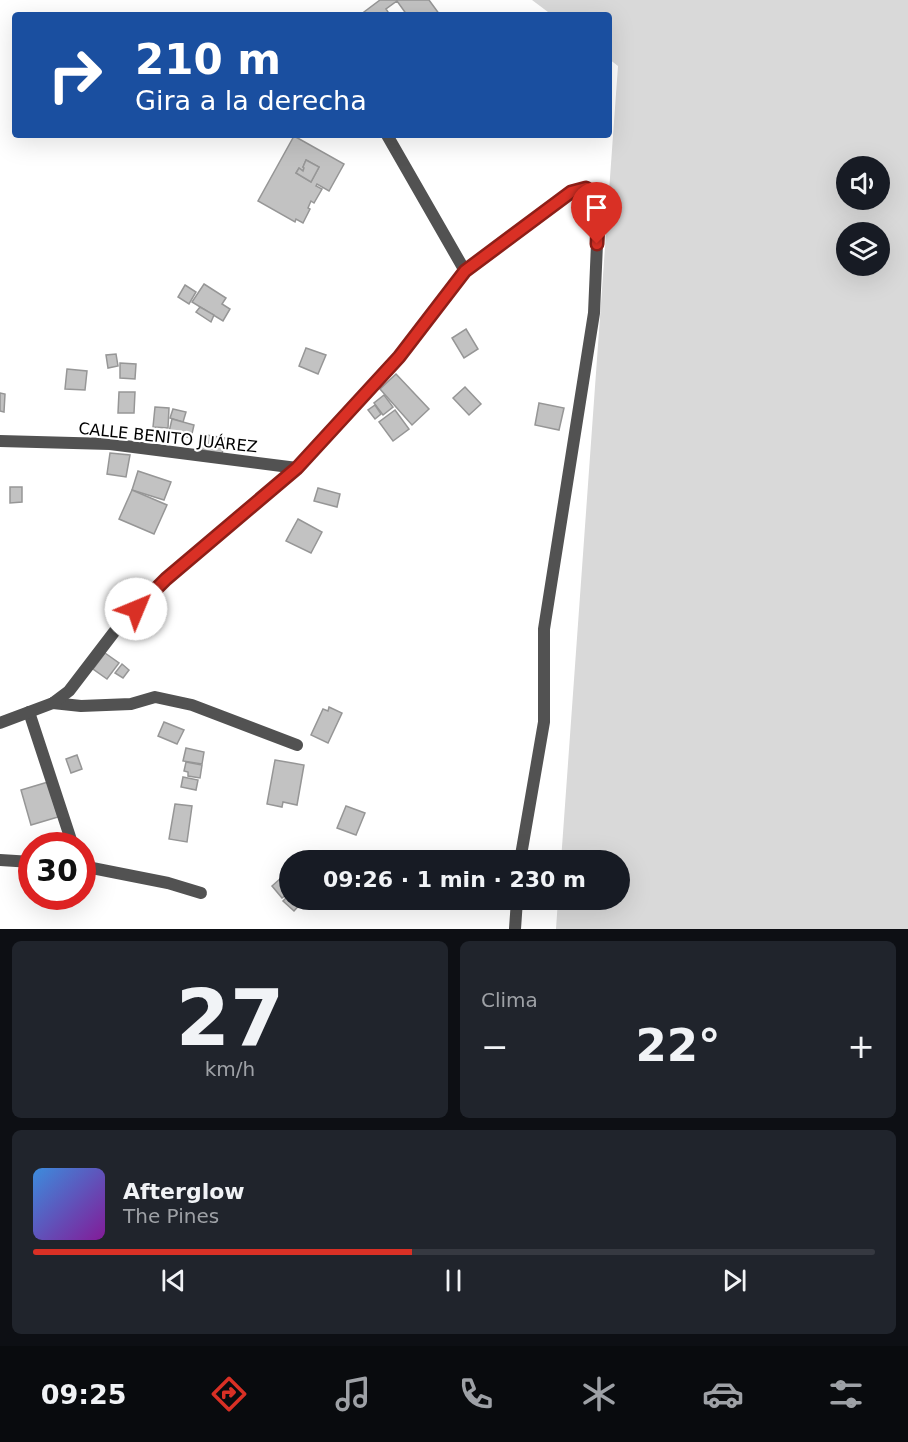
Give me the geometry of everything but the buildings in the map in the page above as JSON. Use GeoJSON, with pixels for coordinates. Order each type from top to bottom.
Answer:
{"type":"FeatureCollection","features":[{"type":"Feature","properties":{"kind":"street"},"geometry":{"type":"LineString","coordinates":[[389,138],[465,271]]}},
{"type":"Feature","properties":{"kind":"street"},"geometry":{"type":"LineString","coordinates":[[0,723],[53,703],[69,691],[121,623],[166,579],[297,468],[399,357],[465,271],[571,192],[586,188],[599,198],[594,313],[544,629],[544,722],[522,850]]}},
{"type":"Feature","properties":{"kind":"street","name":"CALLE BENITO JUÁREZ"},"geometry":{"type":"LineString","coordinates":[[0,441],[110,444],[297,468]]}},
{"type":"Feature","properties":{"kind":"street"},"geometry":{"type":"LineString","coordinates":[[53,703],[81,706],[131,704],[155,698],[192,705],[297,745]]}},
{"type":"Feature","properties":{"kind":"street"},"geometry":{"type":"LineString","coordinates":[[29,712],[68,832]]}},
{"type":"Feature","properties":{"kind":"street"},"geometry":{"type":"LineString","coordinates":[[0,860],[18,861]]}},
{"type":"Feature","properties":{"kind":"street"},"geometry":{"type":"LineString","coordinates":[[96,869],[201,893]]}},
{"type":"Feature","properties":{"kind":"street"},"geometry":{"type":"LineString","coordinates":[[515,929],[516,910]]}},
{"type":"Feature","properties":{"kind":"shaded area"},"geometry":{"type":"Polygon","coordinates":[[[532,0],[908,0],[908,929],[556,929],[557,910],[630,910],[630,850],[562,850],[618,66],[612,61],[612,12],[548,12],[532,0]]]}},
{"type":"Feature","properties":{"kind":"route"},"geometry":{"type":"LineString","coordinates":[[136,609],[166,579],[297,468],[399,357],[465,271],[571,192],[586,188],[599,198],[597,244]]}}]}
